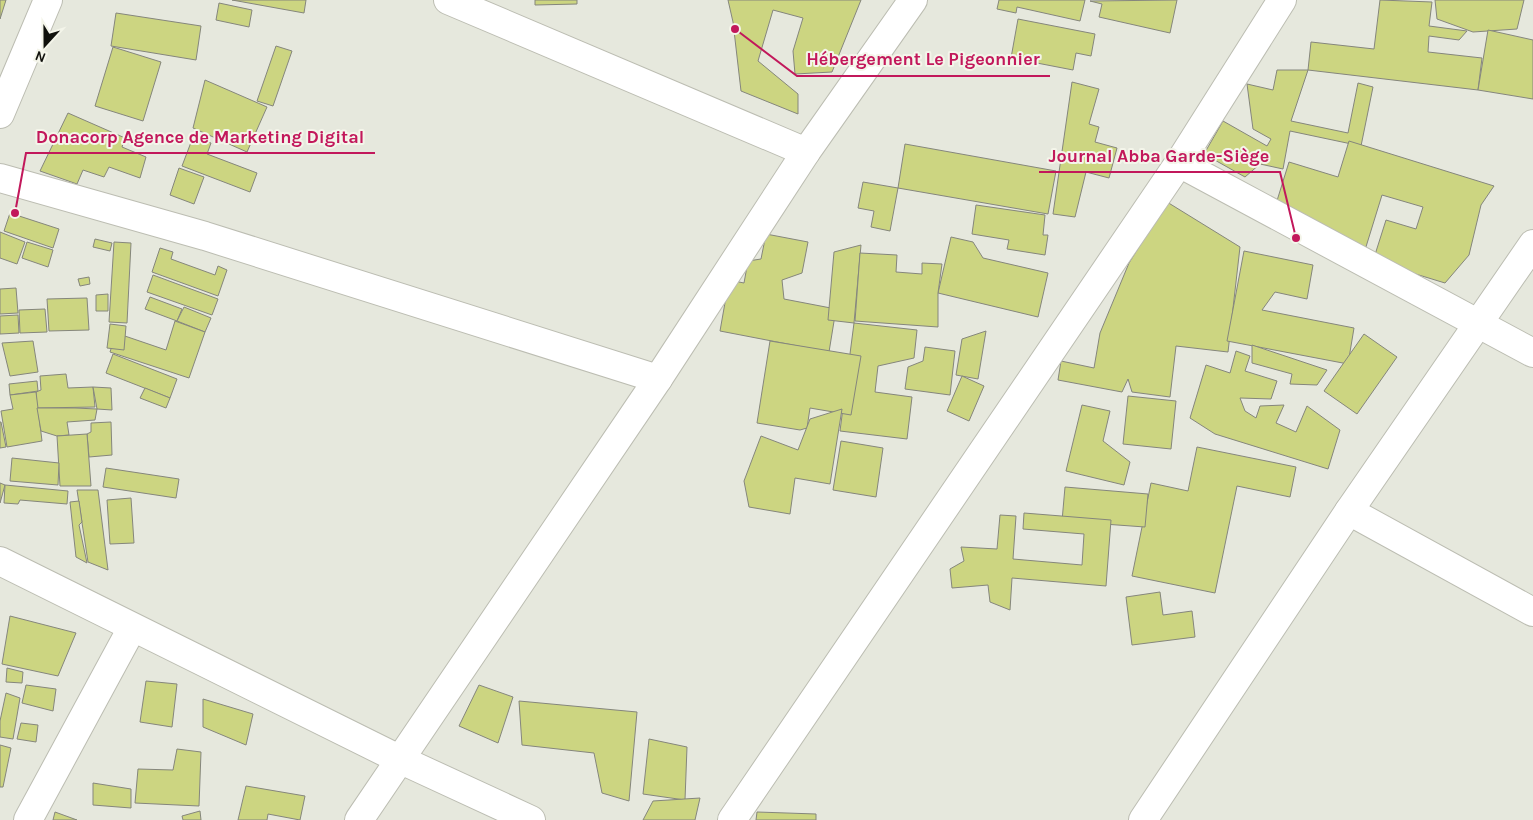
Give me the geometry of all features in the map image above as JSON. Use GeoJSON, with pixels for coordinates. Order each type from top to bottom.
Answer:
{"type":"FeatureCollection","features":[{"type":"Feature","properties":{"kind":"street"},"geometry":{"type":"LineString","coordinates":[[0,114],[48,0]]}},
{"type":"Feature","properties":{"kind":"street"},"geometry":{"type":"LineString","coordinates":[[448,0],[806,152]]}},
{"type":"Feature","properties":{"kind":"street"},"geometry":{"type":"LineString","coordinates":[[359,820],[658,379],[806,152],[913,0]]}},
{"type":"Feature","properties":{"kind":"street"},"geometry":{"type":"LineString","coordinates":[[732,820],[1179,164],[1282,0]]}},
{"type":"Feature","properties":{"kind":"street"},"geometry":{"type":"LineString","coordinates":[[1179,164],[1533,353]]}},
{"type":"Feature","properties":{"kind":"street"},"geometry":{"type":"LineString","coordinates":[[0,178],[214,239],[658,379]]}},
{"type":"Feature","properties":{"kind":"street"},"geometry":{"type":"LineString","coordinates":[[1143,820],[1349,511],[1533,244]]}},
{"type":"Feature","properties":{"kind":"street"},"geometry":{"type":"LineString","coordinates":[[1349,511],[1533,612]]}},
{"type":"Feature","properties":{"kind":"street"},"geometry":{"type":"LineString","coordinates":[[0,561],[399,759],[531,820]]}},
{"type":"Feature","properties":{"kind":"street"},"geometry":{"type":"LineString","coordinates":[[28,820],[132,628]]}},
{"type":"Feature","properties":{"kind":"building"},"geometry":{"type":"Polygon","coordinates":[[[0,0],[6,0],[0,19],[0,0]]]}},
{"type":"Feature","properties":{"kind":"building"},"geometry":{"type":"Polygon","coordinates":[[[232,0],[306,0],[304,13],[232,0]]]}},
{"type":"Feature","properties":{"kind":"building"},"geometry":{"type":"Polygon","coordinates":[[[535,0],[577,0],[577,4],[535,5],[535,0]]]}},
{"type":"Feature","properties":{"kind":"building"},"geometry":{"type":"Polygon","coordinates":[[[728,0],[861,0],[832,72],[795,74],[793,51],[803,18],[773,10],[758,61],[798,94],[798,114],[741,91],[733,22],[728,0]]]}},
{"type":"Feature","properties":{"kind":"building"},"geometry":{"type":"Polygon","coordinates":[[[999,0],[1085,0],[1080,21],[1017,7],[1016,13],[997,9],[999,0]]]}},
{"type":"Feature","properties":{"kind":"building"},"geometry":{"type":"Polygon","coordinates":[[[1177,0],[1170,33],[1099,17],[1102,4],[1090,1],[1177,0]]]}},
{"type":"Feature","properties":{"kind":"building"},"geometry":{"type":"Polygon","coordinates":[[[1380,0],[1432,2],[1429,26],[1467,31],[1459,40],[1429,36],[1428,52],[1482,58],[1478,90],[1308,70],[1311,42],[1374,49],[1380,0]]]}},
{"type":"Feature","properties":{"kind":"building"},"geometry":{"type":"Polygon","coordinates":[[[1435,0],[1524,0],[1517,29],[1473,32],[1437,19],[1435,0]]]}},
{"type":"Feature","properties":{"kind":"building"},"geometry":{"type":"Polygon","coordinates":[[[219,3],[252,10],[249,27],[216,20],[219,3]]]}},
{"type":"Feature","properties":{"kind":"building"},"geometry":{"type":"Polygon","coordinates":[[[116,13],[201,26],[196,60],[111,46],[116,13]]]}},
{"type":"Feature","properties":{"kind":"building"},"geometry":{"type":"Polygon","coordinates":[[[1018,19],[1095,34],[1091,56],[1076,53],[1073,70],[1011,58],[1018,19]]]}},
{"type":"Feature","properties":{"kind":"building"},"geometry":{"type":"Polygon","coordinates":[[[1488,30],[1533,40],[1533,99],[1478,90],[1488,30]]]}},
{"type":"Feature","properties":{"kind":"building"},"geometry":{"type":"Polygon","coordinates":[[[276,46],[292,51],[273,106],[257,101],[276,46]]]}},
{"type":"Feature","properties":{"kind":"building"},"geometry":{"type":"Polygon","coordinates":[[[113,47],[161,62],[143,121],[95,106],[113,47]]]}},
{"type":"Feature","properties":{"kind":"building"},"geometry":{"type":"Polygon","coordinates":[[[1277,70],[1308,70],[1291,121],[1348,133],[1358,83],[1373,87],[1361,146],[1290,131],[1283,169],[1260,164],[1245,177],[1204,154],[1223,121],[1267,146],[1271,139],[1253,129],[1247,84],[1273,90],[1277,70]]]}},
{"type":"Feature","properties":{"kind":"building"},"geometry":{"type":"Polygon","coordinates":[[[205,80],[267,107],[247,152],[193,128],[205,80]]]}},
{"type":"Feature","properties":{"kind":"building"},"geometry":{"type":"Polygon","coordinates":[[[1072,82],[1099,89],[1089,124],[1099,127],[1095,142],[1117,148],[1109,178],[1086,172],[1075,217],[1053,214],[1072,82]]]}},
{"type":"Feature","properties":{"kind":"building"},"geometry":{"type":"Polygon","coordinates":[[[68,113],[125,138],[122,147],[146,157],[140,178],[109,167],[104,177],[83,170],[77,184],[40,171],[68,113]]]}},
{"type":"Feature","properties":{"kind":"building"},"geometry":{"type":"Polygon","coordinates":[[[193,137],[211,143],[207,154],[257,173],[250,192],[182,166],[193,137]]]}},
{"type":"Feature","properties":{"kind":"building"},"geometry":{"type":"Polygon","coordinates":[[[1349,141],[1494,186],[1481,205],[1469,255],[1445,283],[1373,261],[1386,220],[1416,229],[1423,207],[1382,195],[1365,250],[1271,220],[1289,162],[1338,177],[1349,141]]]}},
{"type":"Feature","properties":{"kind":"building"},"geometry":{"type":"Polygon","coordinates":[[[905,144],[1056,171],[1048,214],[898,188],[905,144]]]}},
{"type":"Feature","properties":{"kind":"building"},"geometry":{"type":"Polygon","coordinates":[[[179,168],[204,177],[194,204],[170,195],[179,168]]]}},
{"type":"Feature","properties":{"kind":"building"},"geometry":{"type":"Polygon","coordinates":[[[863,182],[898,188],[890,231],[871,227],[874,211],[858,208],[863,182]]]}},
{"type":"Feature","properties":{"kind":"building"},"geometry":{"type":"Polygon","coordinates":[[[1167,202],[1240,247],[1228,352],[1176,346],[1170,397],[1132,392],[1128,379],[1122,392],[1058,380],[1061,361],[1094,368],[1100,333],[1129,263],[1167,202]]]}},
{"type":"Feature","properties":{"kind":"building"},"geometry":{"type":"Polygon","coordinates":[[[976,205],[1045,215],[1043,235],[1048,235],[1045,255],[1007,249],[1009,240],[972,234],[976,205]]]}},
{"type":"Feature","properties":{"kind":"building"},"geometry":{"type":"Polygon","coordinates":[[[10,213],[59,229],[53,248],[4,231],[10,213]]]}},
{"type":"Feature","properties":{"kind":"building"},"geometry":{"type":"Polygon","coordinates":[[[0,232],[25,242],[17,264],[0,258],[0,232]]]}},
{"type":"Feature","properties":{"kind":"building"},"geometry":{"type":"Polygon","coordinates":[[[766,234],[808,242],[802,273],[782,280],[784,299],[836,309],[829,352],[720,331],[729,280],[744,283],[748,261],[761,259],[766,234]]]}},
{"type":"Feature","properties":{"kind":"building"},"geometry":{"type":"Polygon","coordinates":[[[951,237],[973,242],[983,258],[1048,273],[1038,317],[938,293],[951,237]]]}},
{"type":"Feature","properties":{"kind":"building"},"geometry":{"type":"Polygon","coordinates":[[[95,239],[112,243],[110,251],[93,247],[95,239]]]}},
{"type":"Feature","properties":{"kind":"building"},"geometry":{"type":"Polygon","coordinates":[[[27,242],[53,250],[48,267],[22,258],[27,242]]]}},
{"type":"Feature","properties":{"kind":"building"},"geometry":{"type":"Polygon","coordinates":[[[114,242],[131,243],[127,323],[109,322],[114,242]]]}},
{"type":"Feature","properties":{"kind":"building"},"geometry":{"type":"Polygon","coordinates":[[[861,245],[854,323],[828,320],[834,252],[861,245]]]}},
{"type":"Feature","properties":{"kind":"building"},"geometry":{"type":"Polygon","coordinates":[[[160,248],[173,252],[171,259],[215,275],[218,266],[227,270],[218,296],[152,272],[160,248]]]}},
{"type":"Feature","properties":{"kind":"building"},"geometry":{"type":"Polygon","coordinates":[[[1244,251],[1313,265],[1307,299],[1275,292],[1262,310],[1354,328],[1348,364],[1227,341],[1244,251]]]}},
{"type":"Feature","properties":{"kind":"building"},"geometry":{"type":"Polygon","coordinates":[[[860,253],[897,255],[896,272],[922,274],[922,263],[942,264],[938,293],[938,327],[855,321],[860,253]]]}},
{"type":"Feature","properties":{"kind":"building"},"geometry":{"type":"Polygon","coordinates":[[[153,275],[218,299],[212,315],[147,292],[153,275]]]}},
{"type":"Feature","properties":{"kind":"building"},"geometry":{"type":"Polygon","coordinates":[[[89,277],[90,284],[80,286],[78,279],[89,277]]]}},
{"type":"Feature","properties":{"kind":"building"},"geometry":{"type":"Polygon","coordinates":[[[16,288],[18,313],[0,314],[0,289],[16,288]]]}},
{"type":"Feature","properties":{"kind":"building"},"geometry":{"type":"Polygon","coordinates":[[[108,294],[108,311],[96,311],[96,295],[108,294]]]}},
{"type":"Feature","properties":{"kind":"building"},"geometry":{"type":"Polygon","coordinates":[[[150,297],[182,309],[177,321],[145,309],[150,297]]]}},
{"type":"Feature","properties":{"kind":"building"},"geometry":{"type":"Polygon","coordinates":[[[87,298],[89,330],[49,331],[47,299],[87,298]]]}},
{"type":"Feature","properties":{"kind":"building"},"geometry":{"type":"Polygon","coordinates":[[[184,307],[211,318],[205,332],[177,321],[184,307]]]}},
{"type":"Feature","properties":{"kind":"building"},"geometry":{"type":"Polygon","coordinates":[[[45,309],[47,332],[20,333],[19,310],[45,309]]]}},
{"type":"Feature","properties":{"kind":"building"},"geometry":{"type":"Polygon","coordinates":[[[18,315],[19,333],[0,334],[0,316],[18,315]]]}},
{"type":"Feature","properties":{"kind":"building"},"geometry":{"type":"Polygon","coordinates":[[[175,321],[205,332],[189,378],[110,352],[116,333],[166,350],[175,321]]]}},
{"type":"Feature","properties":{"kind":"building"},"geometry":{"type":"Polygon","coordinates":[[[854,323],[917,330],[914,358],[878,366],[875,392],[912,397],[907,439],[840,431],[854,323]]]}},
{"type":"Feature","properties":{"kind":"building"},"geometry":{"type":"Polygon","coordinates":[[[110,324],[126,326],[124,350],[107,348],[110,324]]]}},
{"type":"Feature","properties":{"kind":"building"},"geometry":{"type":"Polygon","coordinates":[[[986,331],[978,379],[956,375],[962,339],[986,331]]]}},
{"type":"Feature","properties":{"kind":"building"},"geometry":{"type":"Polygon","coordinates":[[[1364,334],[1397,357],[1357,414],[1324,391],[1364,334]]]}},
{"type":"Feature","properties":{"kind":"building"},"geometry":{"type":"Polygon","coordinates":[[[33,341],[38,372],[10,376],[2,343],[33,341]]]}},
{"type":"Feature","properties":{"kind":"building"},"geometry":{"type":"Polygon","coordinates":[[[770,341],[861,356],[851,415],[810,408],[807,428],[800,430],[757,423],[770,341]]]}},
{"type":"Feature","properties":{"kind":"building"},"geometry":{"type":"Polygon","coordinates":[[[1252,345],[1327,370],[1317,385],[1290,384],[1292,374],[1252,363],[1252,345]]]}},
{"type":"Feature","properties":{"kind":"building"},"geometry":{"type":"Polygon","coordinates":[[[925,347],[955,351],[950,395],[905,389],[908,367],[923,361],[925,347]]]}},
{"type":"Feature","properties":{"kind":"building"},"geometry":{"type":"Polygon","coordinates":[[[1236,351],[1250,356],[1245,371],[1277,381],[1271,399],[1240,398],[1245,411],[1256,418],[1260,406],[1284,405],[1276,423],[1296,432],[1307,406],[1340,430],[1328,469],[1215,434],[1190,418],[1206,365],[1230,373],[1236,351]]]}},
{"type":"Feature","properties":{"kind":"building"},"geometry":{"type":"Polygon","coordinates":[[[113,354],[177,379],[170,398],[106,373],[113,354]]]}},
{"type":"Feature","properties":{"kind":"building"},"geometry":{"type":"Polygon","coordinates":[[[66,374],[68,388],[93,387],[95,407],[37,408],[36,392],[41,390],[40,376],[66,374]]]}},
{"type":"Feature","properties":{"kind":"building"},"geometry":{"type":"Polygon","coordinates":[[[962,376],[984,386],[969,421],[947,411],[962,376]]]}},
{"type":"Feature","properties":{"kind":"building"},"geometry":{"type":"Polygon","coordinates":[[[37,381],[38,391],[10,395],[9,384],[37,381]]]}},
{"type":"Feature","properties":{"kind":"building"},"geometry":{"type":"Polygon","coordinates":[[[93,387],[111,388],[112,410],[97,409],[93,387]]]}},
{"type":"Feature","properties":{"kind":"building"},"geometry":{"type":"Polygon","coordinates":[[[145,388],[170,398],[166,408],[140,398],[145,388]]]}},
{"type":"Feature","properties":{"kind":"building"},"geometry":{"type":"Polygon","coordinates":[[[36,392],[42,441],[7,447],[1,411],[13,409],[10,395],[36,392]]]}},
{"type":"Feature","properties":{"kind":"building"},"geometry":{"type":"Polygon","coordinates":[[[1128,396],[1176,401],[1171,449],[1123,444],[1128,396]]]}},
{"type":"Feature","properties":{"kind":"building"},"geometry":{"type":"Polygon","coordinates":[[[1082,405],[1110,411],[1103,441],[1130,462],[1124,485],[1066,471],[1082,405]]]}},
{"type":"Feature","properties":{"kind":"building"},"geometry":{"type":"Polygon","coordinates":[[[37,408],[97,409],[95,420],[67,422],[69,435],[57,436],[41,431],[37,408]]]}},
{"type":"Feature","properties":{"kind":"building"},"geometry":{"type":"Polygon","coordinates":[[[842,409],[830,484],[795,478],[790,514],[749,507],[744,481],[761,436],[798,450],[810,419],[842,409]]]}},
{"type":"Feature","properties":{"kind":"building"},"geometry":{"type":"Polygon","coordinates":[[[0,422],[6,447],[0,448],[0,422]]]}},
{"type":"Feature","properties":{"kind":"building"},"geometry":{"type":"Polygon","coordinates":[[[111,422],[112,455],[89,457],[87,434],[91,432],[91,423],[111,422]]]}},
{"type":"Feature","properties":{"kind":"building"},"geometry":{"type":"Polygon","coordinates":[[[87,434],[91,486],[60,486],[57,436],[87,434]]]}},
{"type":"Feature","properties":{"kind":"building"},"geometry":{"type":"Polygon","coordinates":[[[841,441],[883,448],[876,497],[833,490],[841,441]]]}},
{"type":"Feature","properties":{"kind":"building"},"geometry":{"type":"Polygon","coordinates":[[[1197,447],[1296,467],[1290,497],[1237,486],[1215,593],[1132,576],[1151,483],[1188,491],[1197,447]]]}},
{"type":"Feature","properties":{"kind":"building"},"geometry":{"type":"Polygon","coordinates":[[[12,458],[59,463],[58,485],[10,481],[12,458]]]}},
{"type":"Feature","properties":{"kind":"building"},"geometry":{"type":"Polygon","coordinates":[[[106,468],[179,479],[176,498],[103,487],[106,468]]]}},
{"type":"Feature","properties":{"kind":"building"},"geometry":{"type":"Polygon","coordinates":[[[0,483],[5,485],[0,503],[0,483]]]}},
{"type":"Feature","properties":{"kind":"building"},"geometry":{"type":"Polygon","coordinates":[[[5,485],[68,491],[67,504],[20,500],[18,504],[4,503],[5,485]]]}},
{"type":"Feature","properties":{"kind":"building"},"geometry":{"type":"Polygon","coordinates":[[[1065,487],[1148,494],[1145,527],[1062,521],[1065,487]]]}},
{"type":"Feature","properties":{"kind":"building"},"geometry":{"type":"Polygon","coordinates":[[[77,490],[98,490],[108,570],[88,562],[77,490]]]}},
{"type":"Feature","properties":{"kind":"building"},"geometry":{"type":"Polygon","coordinates":[[[131,498],[134,543],[110,544],[107,500],[131,498]]]}},
{"type":"Feature","properties":{"kind":"building"},"geometry":{"type":"Polygon","coordinates":[[[79,501],[82,522],[79,525],[87,563],[76,557],[70,502],[79,501]]]}},
{"type":"Feature","properties":{"kind":"building"},"geometry":{"type":"Polygon","coordinates":[[[1024,513],[1111,520],[1106,586],[1012,578],[1010,610],[990,602],[988,585],[952,588],[950,569],[964,561],[961,547],[997,549],[1000,515],[1016,516],[1013,559],[1082,565],[1084,534],[1023,529],[1024,513]]]}},
{"type":"Feature","properties":{"kind":"building"},"geometry":{"type":"Polygon","coordinates":[[[1160,592],[1163,615],[1192,611],[1195,637],[1132,645],[1126,597],[1160,592]]]}},
{"type":"Feature","properties":{"kind":"building"},"geometry":{"type":"Polygon","coordinates":[[[10,616],[76,633],[58,676],[2,664],[10,616]]]}},
{"type":"Feature","properties":{"kind":"building"},"geometry":{"type":"Polygon","coordinates":[[[7,668],[23,672],[22,683],[6,682],[7,668]]]}},
{"type":"Feature","properties":{"kind":"building"},"geometry":{"type":"Polygon","coordinates":[[[146,681],[177,684],[172,727],[140,722],[146,681]]]}},
{"type":"Feature","properties":{"kind":"building"},"geometry":{"type":"Polygon","coordinates":[[[26,685],[56,689],[53,711],[22,703],[26,685]]]}},
{"type":"Feature","properties":{"kind":"building"},"geometry":{"type":"Polygon","coordinates":[[[479,685],[513,697],[498,743],[459,726],[479,685]]]}},
{"type":"Feature","properties":{"kind":"building"},"geometry":{"type":"Polygon","coordinates":[[[6,693],[20,698],[13,739],[0,737],[0,721],[6,693]]]}},
{"type":"Feature","properties":{"kind":"building"},"geometry":{"type":"Polygon","coordinates":[[[203,699],[253,714],[246,745],[203,727],[203,699]]]}},
{"type":"Feature","properties":{"kind":"building"},"geometry":{"type":"Polygon","coordinates":[[[519,701],[637,712],[629,801],[602,793],[594,753],[522,745],[519,701]]]}},
{"type":"Feature","properties":{"kind":"building"},"geometry":{"type":"Polygon","coordinates":[[[21,723],[38,725],[36,742],[17,739],[21,723]]]}},
{"type":"Feature","properties":{"kind":"building"},"geometry":{"type":"Polygon","coordinates":[[[649,739],[687,747],[685,800],[643,794],[649,739]]]}},
{"type":"Feature","properties":{"kind":"building"},"geometry":{"type":"Polygon","coordinates":[[[0,745],[11,748],[3,787],[0,787],[0,745]]]}},
{"type":"Feature","properties":{"kind":"building"},"geometry":{"type":"Polygon","coordinates":[[[177,749],[201,752],[199,806],[135,803],[138,769],[173,770],[177,749]]]}},
{"type":"Feature","properties":{"kind":"building"},"geometry":{"type":"Polygon","coordinates":[[[93,783],[131,789],[131,808],[93,805],[93,783]]]}},
{"type":"Feature","properties":{"kind":"building"},"geometry":{"type":"Polygon","coordinates":[[[246,786],[305,796],[300,820],[268,814],[267,820],[238,820],[246,786]]]}},
{"type":"Feature","properties":{"kind":"building"},"geometry":{"type":"Polygon","coordinates":[[[700,798],[695,820],[643,820],[653,801],[700,798]]]}},
{"type":"Feature","properties":{"kind":"building"},"geometry":{"type":"Polygon","coordinates":[[[200,811],[201,820],[183,820],[182,816],[200,811]]]}},
{"type":"Feature","properties":{"kind":"building"},"geometry":{"type":"Polygon","coordinates":[[[55,812],[77,820],[53,820],[55,812]]]}},
{"type":"Feature","properties":{"kind":"building"},"geometry":{"type":"Polygon","coordinates":[[[757,812],[816,814],[816,820],[756,820],[757,812]]]}},
{"type":"Feature","properties":{"kind":"place","name":"Hébergement Le Pigeonnier"},"geometry":{"type":"Point","coordinates":[735,29]}},
{"type":"Feature","properties":{"kind":"place","name":"Donacorp Agence de Marketing Digital"},"geometry":{"type":"Point","coordinates":[15,213]}},
{"type":"Feature","properties":{"kind":"place","name":"Journal Abba Garde-Siège"},"geometry":{"type":"Point","coordinates":[1296,238]}}]}
